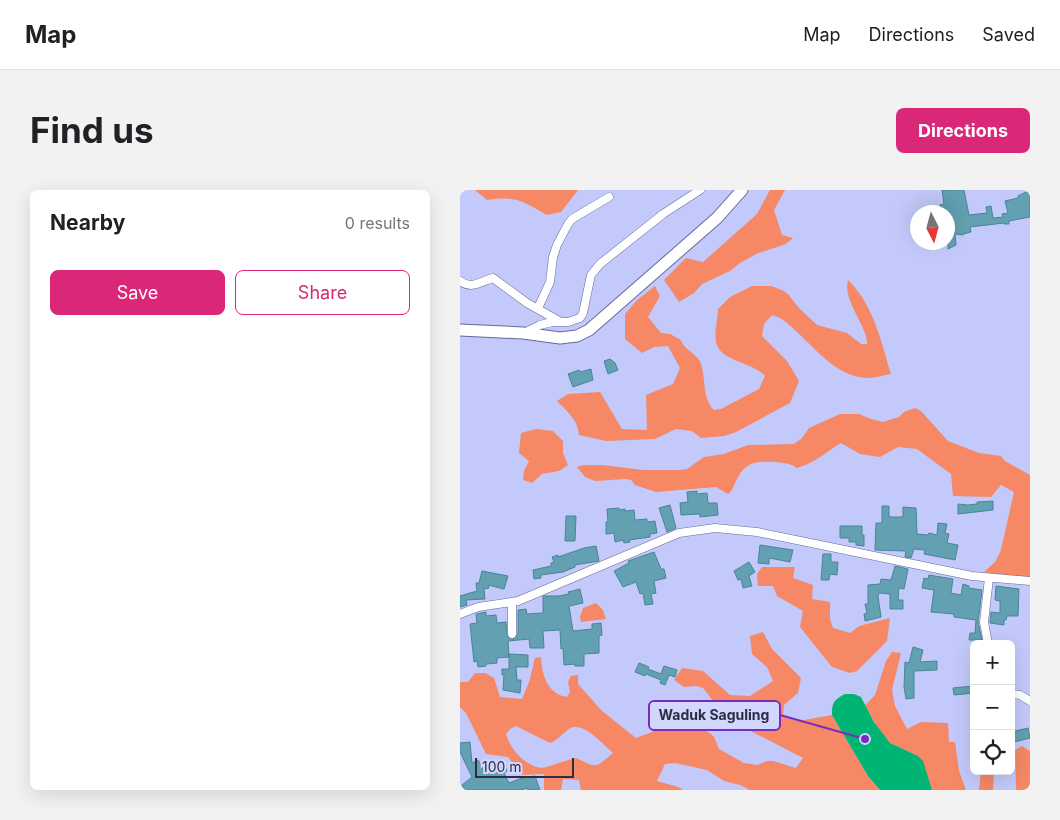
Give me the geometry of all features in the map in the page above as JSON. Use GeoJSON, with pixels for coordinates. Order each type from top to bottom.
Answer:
{"type":"FeatureCollection","features":[{"type":"Feature","properties":{"kind":"main road"},"geometry":{"type":"LineString","coordinates":[[460,330],[523,333],[566,338],[577,336],[589,330],[717,218],[742,190]]}},
{"type":"Feature","properties":{"kind":"street"},"geometry":{"type":"LineString","coordinates":[[523,333],[540,325],[559,321],[574,321],[582,316],[591,275],[600,264],[663,214],[700,190]]}},
{"type":"Feature","properties":{"kind":"street"},"geometry":{"type":"LineString","coordinates":[[538,308],[550,282],[554,254],[568,224],[572,219],[609,197]]}},
{"type":"Feature","properties":{"kind":"street"},"geometry":{"type":"LineString","coordinates":[[460,281],[464,284],[475,285],[493,278],[527,302],[559,321]]}},
{"type":"Feature","properties":{"kind":"street"},"geometry":{"type":"LineString","coordinates":[[460,614],[478,607],[512,602],[558,585],[679,533],[697,529],[715,528],[758,532],[989,578],[1030,582]]}},
{"type":"Feature","properties":{"kind":"street"},"geometry":{"type":"LineString","coordinates":[[987,640],[984,622],[989,578]]}},
{"type":"Feature","properties":{"kind":"street"},"geometry":{"type":"LineString","coordinates":[[512,602],[512,634]]}},
{"type":"Feature","properties":{"kind":"street"},"geometry":{"type":"LineString","coordinates":[[1015,694],[1030,701]]}},
{"type":"Feature","properties":{"kind":"shaded area"},"geometry":{"type":"Polygon","coordinates":[[[475,190],[578,190],[561,212],[547,215],[518,200],[487,200],[475,190]]]}},
{"type":"Feature","properties":{"kind":"shaded area"},"geometry":{"type":"Polygon","coordinates":[[[770,190],[785,190],[774,210],[782,235],[793,238],[786,244],[756,254],[730,271],[702,284],[694,293],[679,302],[664,280],[686,258],[703,262],[757,214],[770,190]]]}},
{"type":"Feature","properties":{"kind":"shaded area"},"geometry":{"type":"Polygon","coordinates":[[[848,280],[864,301],[876,324],[891,374],[868,378],[857,377],[847,373],[829,362],[786,322],[772,315],[764,324],[762,336],[787,361],[799,381],[790,403],[736,432],[724,436],[701,438],[692,431],[676,429],[655,439],[606,441],[579,435],[574,420],[557,401],[568,394],[600,392],[622,429],[647,430],[646,395],[673,384],[680,368],[668,346],[654,347],[642,353],[625,339],[625,314],[637,300],[655,286],[660,296],[648,317],[661,333],[670,334],[681,340],[685,347],[697,357],[703,370],[705,388],[710,405],[714,410],[721,409],[759,389],[765,376],[754,368],[725,355],[720,350],[715,337],[718,309],[730,297],[752,286],[771,286],[788,294],[799,308],[817,325],[847,333],[861,344],[867,344],[864,330],[849,296],[848,280]]]}},
{"type":"Feature","properties":{"kind":"shaded area"},"geometry":{"type":"Polygon","coordinates":[[[915,408],[921,411],[948,441],[979,453],[1001,456],[1005,461],[1030,475],[1030,579],[984,572],[995,562],[1001,550],[1014,492],[1001,485],[991,497],[953,496],[951,474],[917,449],[898,447],[880,457],[860,454],[841,443],[815,460],[797,468],[784,463],[752,464],[747,466],[739,475],[728,494],[716,487],[656,492],[635,485],[631,480],[595,481],[585,477],[577,467],[583,465],[602,465],[643,470],[687,469],[704,457],[724,454],[748,445],[794,444],[802,438],[809,428],[840,414],[859,414],[883,422],[899,417],[904,412],[915,408]]]}},
{"type":"Feature","properties":{"kind":"shaded area"},"geometry":{"type":"Polygon","coordinates":[[[536,429],[553,431],[563,441],[563,453],[568,465],[559,471],[542,474],[532,483],[523,480],[524,471],[529,461],[519,453],[521,433],[536,429]]]}},
{"type":"Feature","properties":{"kind":"shaded area"},"geometry":{"type":"Polygon","coordinates":[[[762,567],[795,567],[793,578],[813,585],[812,599],[830,602],[830,619],[833,628],[850,633],[859,626],[890,618],[887,641],[857,671],[850,673],[832,667],[800,627],[803,611],[777,596],[773,586],[758,586],[757,574],[762,567]]]}},
{"type":"Feature","properties":{"kind":"shaded area"},"geometry":{"type":"Polygon","coordinates":[[[596,603],[603,610],[606,619],[581,622],[580,617],[583,608],[596,603]]]}},
{"type":"Feature","properties":{"kind":"shaded area"},"geometry":{"type":"Polygon","coordinates":[[[763,632],[772,649],[801,678],[798,693],[784,705],[783,717],[798,721],[832,715],[868,776],[880,790],[750,790],[724,781],[707,770],[675,763],[665,764],[657,781],[683,790],[581,790],[579,780],[563,779],[561,790],[544,790],[544,774],[522,775],[508,757],[486,754],[466,713],[460,707],[460,682],[468,682],[475,673],[485,673],[494,678],[500,697],[522,699],[529,682],[535,658],[541,657],[544,677],[550,688],[560,695],[567,697],[570,692],[568,682],[571,676],[578,675],[578,684],[602,711],[636,738],[652,732],[663,718],[668,715],[690,721],[710,733],[714,737],[719,749],[744,763],[757,765],[773,761],[796,768],[803,758],[739,725],[717,706],[703,688],[696,686],[684,687],[674,680],[682,668],[703,671],[730,695],[750,696],[773,681],[767,667],[752,654],[750,636],[763,632]],[[516,726],[506,734],[519,756],[536,767],[542,768],[576,758],[588,764],[596,765],[613,753],[586,730],[574,727],[550,743],[516,726]]]}},
{"type":"Feature","properties":{"kind":"shaded area"},"geometry":{"type":"Polygon","coordinates":[[[892,652],[901,653],[892,690],[895,706],[907,729],[921,722],[948,723],[949,742],[955,742],[959,771],[966,790],[932,790],[918,756],[890,743],[881,734],[865,705],[875,695],[886,661],[892,652]]]}},
{"type":"Feature","properties":{"kind":"shaded area"},"geometry":{"type":"Polygon","coordinates":[[[845,694],[854,694],[861,697],[874,722],[890,743],[918,756],[923,761],[932,790],[880,790],[868,776],[832,715],[834,702],[845,694]]]}},
{"type":"Feature","properties":{"kind":"shaded area"},"geometry":{"type":"Polygon","coordinates":[[[1022,746],[1030,751],[1030,790],[1016,790],[1015,750],[1022,746]]]}},
{"type":"Feature","properties":{"kind":"shaded area"},"geometry":{"type":"Polygon","coordinates":[[[981,775],[994,775],[993,790],[979,790],[981,775]]]}},
{"type":"Feature","properties":{"kind":"building"},"geometry":{"type":"Polygon","coordinates":[[[942,190],[964,190],[969,215],[987,213],[986,207],[991,206],[993,218],[1003,217],[1002,214],[1008,213],[1005,201],[1018,198],[1018,196],[1030,190],[1030,217],[1009,221],[1009,224],[970,227],[971,232],[963,235],[955,234],[955,205],[940,205],[944,204],[942,190]]]}},
{"type":"Feature","properties":{"kind":"building"},"geometry":{"type":"Polygon","coordinates":[[[610,359],[615,363],[618,370],[608,374],[604,361],[610,359]]]}},
{"type":"Feature","properties":{"kind":"building"},"geometry":{"type":"Polygon","coordinates":[[[591,369],[593,380],[573,387],[568,374],[579,370],[580,372],[591,369]]]}},
{"type":"Feature","properties":{"kind":"building"},"geometry":{"type":"Polygon","coordinates":[[[697,491],[697,494],[707,493],[708,503],[717,503],[718,515],[700,517],[700,514],[681,515],[680,503],[688,502],[687,492],[697,491]]]}},
{"type":"Feature","properties":{"kind":"building"},"geometry":{"type":"Polygon","coordinates":[[[993,501],[993,510],[958,514],[958,504],[968,505],[977,504],[977,502],[993,501]]]}},
{"type":"Feature","properties":{"kind":"building"},"geometry":{"type":"Polygon","coordinates":[[[670,505],[676,528],[667,532],[659,508],[670,505]]]}},
{"type":"Feature","properties":{"kind":"building"},"geometry":{"type":"Polygon","coordinates":[[[882,506],[889,506],[889,517],[903,517],[903,507],[916,508],[917,534],[928,535],[929,533],[937,535],[938,523],[947,524],[945,533],[949,534],[947,543],[958,545],[955,560],[924,554],[925,550],[914,549],[911,558],[905,557],[906,551],[875,550],[876,523],[882,523],[882,506]]]}},
{"type":"Feature","properties":{"kind":"building"},"geometry":{"type":"Polygon","coordinates":[[[619,508],[619,510],[625,509],[625,511],[634,510],[635,520],[647,519],[647,522],[655,521],[657,533],[650,534],[650,537],[629,540],[630,542],[624,543],[623,540],[615,542],[614,533],[606,534],[606,522],[608,522],[607,509],[619,508]]]}},
{"type":"Feature","properties":{"kind":"building"},"geometry":{"type":"Polygon","coordinates":[[[566,516],[576,516],[575,541],[565,541],[566,516]]]}},
{"type":"Feature","properties":{"kind":"building"},"geometry":{"type":"Polygon","coordinates":[[[840,526],[862,526],[864,546],[856,545],[856,542],[849,542],[849,538],[840,538],[840,526]]]}},
{"type":"Feature","properties":{"kind":"building"},"geometry":{"type":"Polygon","coordinates":[[[760,545],[793,550],[790,562],[769,558],[769,564],[758,563],[760,545]]]}},
{"type":"Feature","properties":{"kind":"building"},"geometry":{"type":"Polygon","coordinates":[[[596,546],[599,561],[575,565],[575,567],[563,572],[541,575],[541,578],[534,579],[533,570],[551,566],[551,563],[554,562],[552,557],[596,546]]]}},
{"type":"Feature","properties":{"kind":"building"},"geometry":{"type":"Polygon","coordinates":[[[654,552],[661,569],[664,569],[666,578],[654,581],[656,593],[651,594],[653,604],[645,605],[643,593],[640,594],[636,582],[623,587],[614,571],[629,563],[628,561],[654,552]]]}},
{"type":"Feature","properties":{"kind":"building"},"geometry":{"type":"Polygon","coordinates":[[[823,554],[831,554],[831,562],[838,562],[837,575],[830,574],[829,580],[821,580],[823,554]]]}},
{"type":"Feature","properties":{"kind":"building"},"geometry":{"type":"Polygon","coordinates":[[[749,562],[755,572],[749,576],[752,586],[743,588],[741,579],[738,580],[734,571],[749,562]]]}},
{"type":"Feature","properties":{"kind":"building"},"geometry":{"type":"Polygon","coordinates":[[[895,566],[908,569],[904,589],[899,588],[898,600],[903,600],[903,609],[890,609],[890,594],[879,593],[881,617],[865,621],[864,614],[867,613],[865,604],[868,604],[868,585],[880,584],[881,579],[891,580],[895,566]]]}},
{"type":"Feature","properties":{"kind":"building"},"geometry":{"type":"Polygon","coordinates":[[[482,571],[508,576],[504,589],[488,585],[489,588],[484,589],[485,599],[466,600],[467,605],[460,607],[460,596],[477,591],[476,583],[479,583],[482,571]]]}},
{"type":"Feature","properties":{"kind":"building"},"geometry":{"type":"Polygon","coordinates":[[[929,575],[953,579],[951,593],[961,595],[963,584],[969,586],[969,588],[982,590],[978,622],[982,640],[969,640],[970,633],[975,633],[976,620],[954,617],[954,614],[931,612],[934,590],[922,588],[924,578],[928,579],[929,575]]]}},
{"type":"Feature","properties":{"kind":"building"},"geometry":{"type":"Polygon","coordinates":[[[996,586],[1019,589],[1018,616],[1007,616],[1006,620],[1004,620],[1004,625],[990,623],[991,612],[1000,613],[1000,601],[995,600],[996,586]]]}},
{"type":"Feature","properties":{"kind":"building"},"geometry":{"type":"Polygon","coordinates":[[[580,589],[583,603],[569,606],[573,631],[592,629],[592,624],[601,623],[602,635],[599,636],[599,653],[584,654],[584,666],[575,666],[575,664],[564,665],[560,630],[543,631],[544,648],[530,648],[529,639],[508,641],[509,657],[497,658],[497,663],[486,664],[486,666],[478,667],[477,661],[474,662],[470,624],[477,623],[476,614],[486,612],[486,616],[496,615],[497,623],[506,622],[507,636],[512,640],[518,634],[518,610],[526,609],[527,614],[543,613],[543,596],[569,594],[568,592],[580,589]]]}},
{"type":"Feature","properties":{"kind":"building"},"geometry":{"type":"Polygon","coordinates":[[[913,647],[923,650],[920,662],[937,661],[937,670],[914,671],[914,698],[906,699],[904,687],[905,662],[909,663],[913,647]]]}},
{"type":"Feature","properties":{"kind":"building"},"geometry":{"type":"Polygon","coordinates":[[[509,654],[528,655],[528,667],[516,667],[517,680],[521,680],[520,693],[503,690],[504,675],[502,675],[502,669],[509,669],[509,654]]]}},
{"type":"Feature","properties":{"kind":"building"},"geometry":{"type":"Polygon","coordinates":[[[639,663],[661,674],[664,666],[677,670],[675,677],[669,675],[665,685],[660,683],[661,680],[635,672],[639,663]]]}},
{"type":"Feature","properties":{"kind":"building"},"geometry":{"type":"Polygon","coordinates":[[[970,686],[970,693],[954,695],[953,688],[970,686]]]}},
{"type":"Feature","properties":{"kind":"building"},"geometry":{"type":"Polygon","coordinates":[[[1028,728],[1030,738],[1015,742],[1015,731],[1028,728]]]}},
{"type":"Feature","properties":{"kind":"building"},"geometry":{"type":"Polygon","coordinates":[[[470,742],[472,763],[478,760],[486,774],[505,766],[507,771],[504,773],[509,783],[535,776],[540,790],[528,790],[527,788],[521,790],[465,790],[462,785],[472,777],[460,752],[460,743],[470,742]]]}},
{"type":"Feature","properties":{"kind":"place","name":"Waduk Saguling"},"geometry":{"type":"Point","coordinates":[865,739]}}]}
